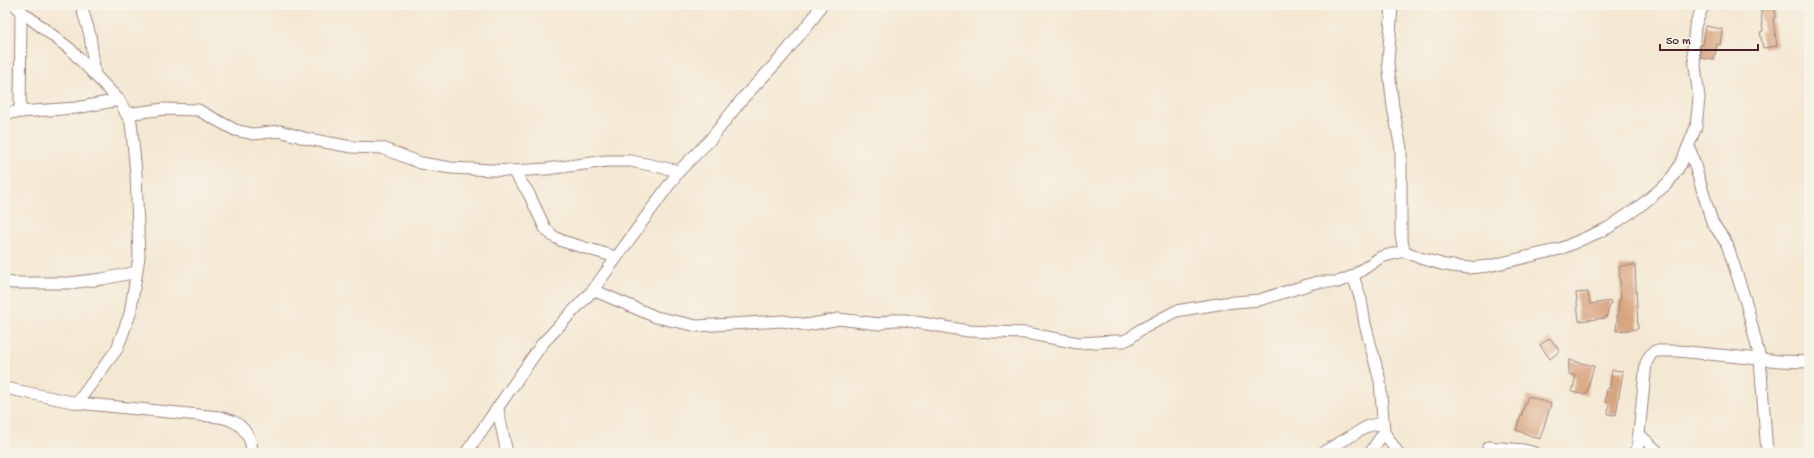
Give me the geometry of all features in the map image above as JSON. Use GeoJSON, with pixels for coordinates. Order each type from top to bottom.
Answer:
{"type":"FeatureCollection","features":[{"type":"Feature","properties":{"kind":"street"},"geometry":{"type":"LineString","coordinates":[[81,5],[90,35],[95,75]]}},
{"type":"Feature","properties":{"kind":"street"},"geometry":{"type":"LineString","coordinates":[[466,453],[498,410],[542,344],[592,290],[679,171],[710,140],[743,98],[781,58],[814,17],[821,5]]}},
{"type":"Feature","properties":{"kind":"street"},"geometry":{"type":"LineString","coordinates":[[1392,5],[1388,63],[1393,107],[1401,149],[1401,235],[1404,251]]}},
{"type":"Feature","properties":{"kind":"street"},"geometry":{"type":"LineString","coordinates":[[592,290],[656,318],[697,326],[783,321],[807,325],[839,319],[878,324],[892,320],[904,320],[968,331],[1026,333],[1078,343],[1124,340],[1158,319],[1176,311],[1224,303],[1259,300],[1317,282],[1338,282],[1354,276],[1381,256],[1404,251],[1420,258],[1445,265],[1468,268],[1489,266],[1560,248],[1608,228],[1640,206],[1668,183],[1681,164],[1696,127],[1699,98],[1693,49],[1695,26],[1702,8],[1707,5]]}},
{"type":"Feature","properties":{"kind":"street"},"geometry":{"type":"LineString","coordinates":[[18,8],[70,49],[118,100],[131,122],[136,173],[139,257],[130,314],[117,349],[77,403]]}},
{"type":"Feature","properties":{"kind":"street"},"geometry":{"type":"LineString","coordinates":[[18,8],[20,112]]}},
{"type":"Feature","properties":{"kind":"street"},"geometry":{"type":"LineString","coordinates":[[5,113],[76,108],[118,100]]}},
{"type":"Feature","properties":{"kind":"street"},"geometry":{"type":"LineString","coordinates":[[126,114],[164,109],[198,110],[235,130],[253,134],[280,131],[352,147],[382,148],[421,163],[451,168],[513,171],[546,169],[607,161],[631,161],[679,171]]}},
{"type":"Feature","properties":{"kind":"street"},"geometry":{"type":"LineString","coordinates":[[1689,146],[1712,222],[1727,244],[1747,306],[1760,359],[1767,453]]}},
{"type":"Feature","properties":{"kind":"street"},"geometry":{"type":"LineString","coordinates":[[513,171],[528,192],[545,228],[553,236],[562,241],[616,257]]}},
{"type":"Feature","properties":{"kind":"street"},"geometry":{"type":"LineString","coordinates":[[5,281],[12,283],[69,284],[137,272]]}},
{"type":"Feature","properties":{"kind":"street"},"geometry":{"type":"LineString","coordinates":[[1354,276],[1380,381],[1383,428],[1398,453]]}},
{"type":"Feature","properties":{"kind":"street"},"geometry":{"type":"LineString","coordinates":[[1636,453],[1646,363],[1651,354],[1655,352],[1678,351],[1809,362]]}},
{"type":"Feature","properties":{"kind":"street"},"geometry":{"type":"LineString","coordinates":[[5,388],[77,403],[219,417],[233,421],[248,436],[252,450],[251,453]]}},
{"type":"Feature","properties":{"kind":"street"},"geometry":{"type":"LineString","coordinates":[[498,410],[507,453]]}},
{"type":"Feature","properties":{"kind":"street"},"geometry":{"type":"LineString","coordinates":[[1322,453],[1368,426],[1383,428]]}},
{"type":"Feature","properties":{"kind":"street"},"geometry":{"type":"LineString","coordinates":[[1370,453],[1383,428]]}},
{"type":"Feature","properties":{"kind":"street"},"geometry":{"type":"LineString","coordinates":[[1639,434],[1659,453]]}},
{"type":"Feature","properties":{"kind":"street"},"geometry":{"type":"LineString","coordinates":[[1488,446],[1524,450],[1535,453]]}},
{"type":"Feature","properties":{"kind":"building"},"geometry":{"type":"Polygon","coordinates":[[[1760,5],[1774,5],[1776,17],[1773,18],[1777,46],[1763,48],[1760,32],[1763,31],[1760,5]]]}},
{"type":"Feature","properties":{"kind":"building"},"geometry":{"type":"Polygon","coordinates":[[[1705,26],[1722,29],[1720,45],[1717,44],[1714,60],[1701,58],[1700,44],[1703,45],[1705,26]]]}},
{"type":"Feature","properties":{"kind":"building"},"geometry":{"type":"Polygon","coordinates":[[[1635,265],[1638,329],[1616,331],[1619,300],[1621,300],[1619,266],[1635,265]]]}},
{"type":"Feature","properties":{"kind":"building"},"geometry":{"type":"Polygon","coordinates":[[[1588,292],[1590,304],[1611,301],[1606,318],[1579,321],[1576,293],[1588,292]]]}},
{"type":"Feature","properties":{"kind":"building"},"geometry":{"type":"Polygon","coordinates":[[[1550,338],[1560,351],[1550,359],[1540,345],[1550,338]]]}},
{"type":"Feature","properties":{"kind":"building"},"geometry":{"type":"Polygon","coordinates":[[[1569,360],[1594,366],[1586,395],[1572,392],[1576,376],[1569,374],[1569,360]]]}},
{"type":"Feature","properties":{"kind":"building"},"geometry":{"type":"Polygon","coordinates":[[[1612,370],[1623,371],[1616,415],[1608,414],[1609,403],[1605,402],[1607,388],[1610,388],[1612,370]]]}},
{"type":"Feature","properties":{"kind":"building"},"geometry":{"type":"Polygon","coordinates":[[[1528,396],[1551,404],[1540,439],[1516,430],[1528,396]]]}}]}
